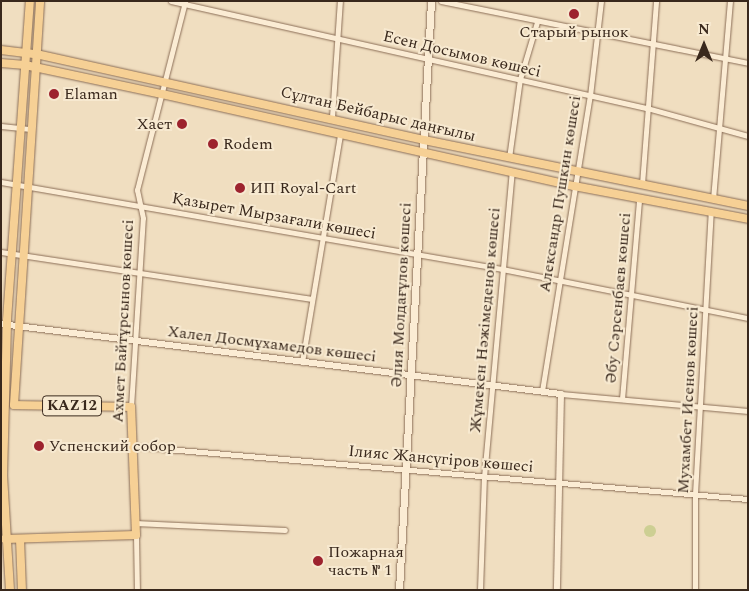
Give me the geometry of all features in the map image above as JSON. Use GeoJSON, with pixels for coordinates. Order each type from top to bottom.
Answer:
{"type":"FeatureCollection","features":[{"type":"Feature","properties":{"kind":"main road"},"geometry":{"type":"LineString","coordinates":[[10,590],[3,539],[4,325],[30,1]]}},
{"type":"Feature","properties":{"kind":"main road"},"geometry":{"type":"LineString","coordinates":[[14,406],[21,255],[40,1]]}},
{"type":"Feature","properties":{"kind":"main road","name":"Әлия Молдағұлов көшесі"},"geometry":{"type":"LineString","coordinates":[[399,590],[431,1]]}},
{"type":"Feature","properties":{"kind":"main road","name":"Сұлтан Бейбарыс даңғылы"},"geometry":{"type":"LineString","coordinates":[[1,50],[36,54],[332,117],[424,140],[748,206]]}},
{"type":"Feature","properties":{"kind":"main road","name":"Сұлтан Бейбарыс даңғылы"},"geometry":{"type":"LineString","coordinates":[[1,63],[25,65],[162,94],[423,154],[574,186],[748,219]]}},
{"type":"Feature","properties":{"kind":"main road"},"geometry":{"type":"LineString","coordinates":[[247,113],[250,100]]}},
{"type":"Feature","properties":{"kind":"main road","name":"KAZ12"},"geometry":{"type":"LineString","coordinates":[[14,406],[131,407]]}},
{"type":"Feature","properties":{"kind":"main road","name":"Ахмет Байтұрсынов көшесі"},"geometry":{"type":"LineString","coordinates":[[131,407],[136,535]]}},
{"type":"Feature","properties":{"kind":"main road"},"geometry":{"type":"LineString","coordinates":[[3,539],[136,535]]}},
{"type":"Feature","properties":{"kind":"main road"},"geometry":{"type":"LineString","coordinates":[[20,539],[22,590]]}},
{"type":"Feature","properties":{"kind":"street","name":"Есен Досымов көшесі"},"geometry":{"type":"LineString","coordinates":[[170,1],[647,108],[748,136]]}},
{"type":"Feature","properties":{"kind":"street"},"geometry":{"type":"LineString","coordinates":[[332,117],[340,1]]}},
{"type":"Feature","properties":{"kind":"street"},"geometry":{"type":"LineString","coordinates":[[441,1],[537,22],[596,31],[650,44],[748,63]]}},
{"type":"Feature","properties":{"kind":"street","name":"Александр Пушкин көшесі"},"geometry":{"type":"LineString","coordinates":[[542,391],[590,96],[596,31],[601,1]]}},
{"type":"Feature","properties":{"kind":"street"},"geometry":{"type":"LineString","coordinates":[[642,184],[650,44],[656,1]]}},
{"type":"Feature","properties":{"kind":"street"},"geometry":{"type":"LineString","coordinates":[[714,199],[730,1]]}},
{"type":"Feature","properties":{"kind":"street","name":"Ахмет Байтұрсынов көшесі"},"geometry":{"type":"LineString","coordinates":[[131,407],[138,272],[143,218],[138,205],[137,190],[185,3]]}},
{"type":"Feature","properties":{"kind":"street"},"geometry":{"type":"LineString","coordinates":[[509,158],[520,79],[537,22]]}},
{"type":"Feature","properties":{"kind":"street"},"geometry":{"type":"LineString","coordinates":[[1,126],[31,129]]}},
{"type":"Feature","properties":{"kind":"street"},"geometry":{"type":"LineString","coordinates":[[302,362],[310,299],[340,134]]}},
{"type":"Feature","properties":{"kind":"street","name":"Жұмекен Нәжімеденов көшесі"},"geometry":{"type":"LineString","coordinates":[[480,590],[484,478],[512,172]]}},
{"type":"Feature","properties":{"kind":"street","name":"Қазырет Мырзағали көшесі"},"geometry":{"type":"LineString","coordinates":[[1,182],[502,269],[748,318]]}},
{"type":"Feature","properties":{"kind":"street","name":"Әбу Сәрсенбаев көшесі"},"geometry":{"type":"LineString","coordinates":[[622,400],[639,198]]}},
{"type":"Feature","properties":{"kind":"street","name":"Мухамбет Исенов көшесі"},"geometry":{"type":"LineString","coordinates":[[694,590],[695,494],[711,212]]}},
{"type":"Feature","properties":{"kind":"street"},"geometry":{"type":"LineString","coordinates":[[1,252],[310,299]]}},
{"type":"Feature","properties":{"kind":"street","name":"Халел Досмұхамедов көшесі"},"geometry":{"type":"LineString","coordinates":[[4,325],[561,394],[748,411]]}},
{"type":"Feature","properties":{"kind":"street"},"geometry":{"type":"LineString","coordinates":[[557,590],[561,394]]}},
{"type":"Feature","properties":{"kind":"street"},"geometry":{"type":"LineString","coordinates":[[3,406],[14,406]]}},
{"type":"Feature","properties":{"kind":"street","name":"Ілияс Жансүгіров көшесі"},"geometry":{"type":"LineString","coordinates":[[132,446],[405,469],[484,478],[748,499]]}},
{"type":"Feature","properties":{"kind":"street"},"geometry":{"type":"LineString","coordinates":[[135,523],[285,530]]}},
{"type":"Feature","properties":{"kind":"street","name":"Ахмет Байтұрсынов көшесі"},"geometry":{"type":"LineString","coordinates":[[136,535],[137,590]]}},
{"type":"Feature","properties":{"kind":"green space"},"geometry":{"type":"Polygon","coordinates":[[[648,525],[652,525],[656,531],[652,537],[648,537],[644,533],[644,529],[648,525]]]}},
{"type":"Feature","properties":{"kind":"place","name":"Старый рынок"},"geometry":{"type":"Point","coordinates":[574,14]}},
{"type":"Feature","properties":{"kind":"place","name":"Elaman"},"geometry":{"type":"Point","coordinates":[54,94]}},
{"type":"Feature","properties":{"kind":"place","name":"Хает"},"geometry":{"type":"Point","coordinates":[182,124]}},
{"type":"Feature","properties":{"kind":"place","name":"Rodem"},"geometry":{"type":"Point","coordinates":[213,144]}},
{"type":"Feature","properties":{"kind":"place","name":"ИП Royal-Cart"},"geometry":{"type":"Point","coordinates":[240,188]}},
{"type":"Feature","properties":{"kind":"place","name":"Успенский собор"},"geometry":{"type":"Point","coordinates":[39,446]}},
{"type":"Feature","properties":{"kind":"place","name":"Пожарная часть № 1"},"geometry":{"type":"Point","coordinates":[318,561]}}]}
